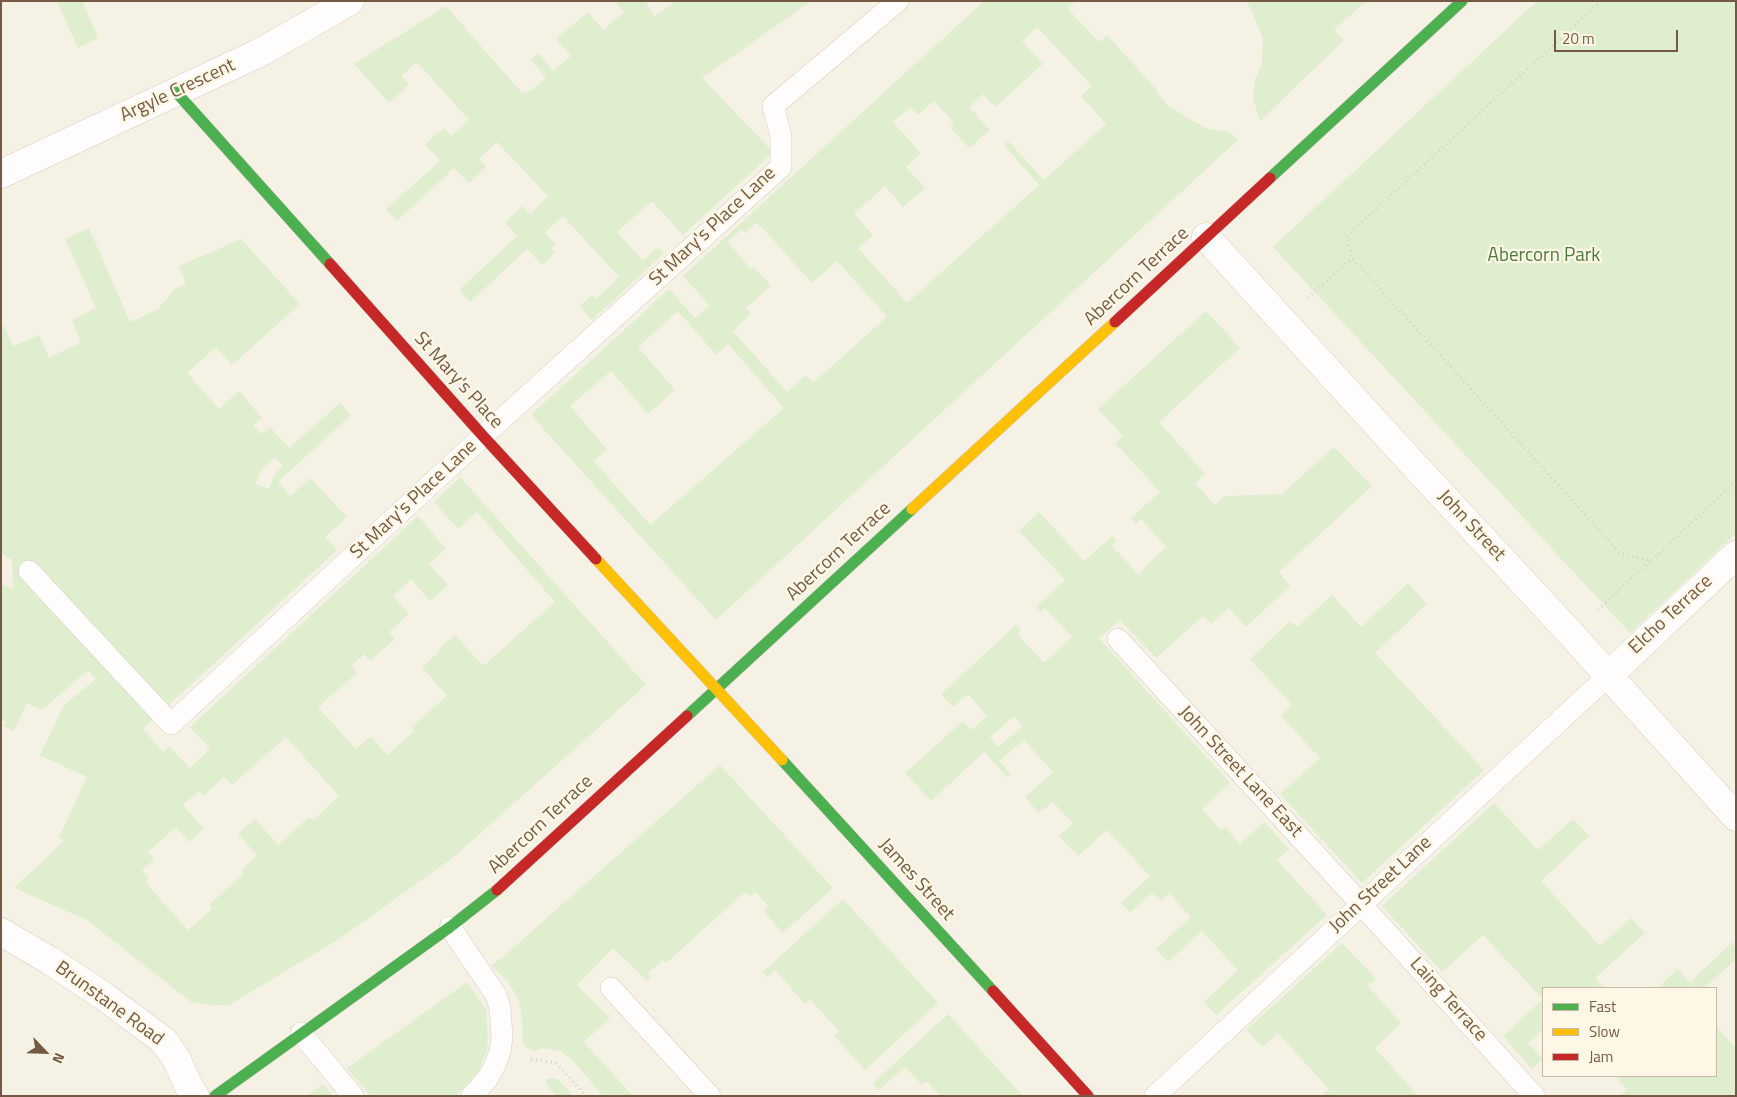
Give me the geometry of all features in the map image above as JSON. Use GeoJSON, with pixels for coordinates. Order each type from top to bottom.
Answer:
{"type":"FeatureCollection","features":[{"type":"Feature","properties":{"kind":"main road","name":"Abercorn Terrace"},"geometry":{"type":"LineString","coordinates":[[214,1096],[450,927],[497,890],[1462,1]]}},
{"type":"Feature","properties":{"kind":"main road","name":"St Mary's Place"},"geometry":{"type":"LineString","coordinates":[[176,92],[483,436],[717,689]]}},
{"type":"Feature","properties":{"kind":"main road","name":"James Street"},"geometry":{"type":"LineString","coordinates":[[717,689],[1088,1096]]}},
{"type":"Feature","properties":{"kind":"street","name":"Argyle Crescent"},"geometry":{"type":"LineString","coordinates":[[1,174],[261,52],[350,1]]}},
{"type":"Feature","properties":{"kind":"street","name":"John Street"},"geometry":{"type":"LineString","coordinates":[[1206,237],[1414,466],[1572,634],[1736,817]]}},
{"type":"Feature","properties":{"kind":"street","name":"Elcho Terrace"},"geometry":{"type":"LineString","coordinates":[[1608,676],[1736,555]]}},
{"type":"Feature","properties":{"kind":"street","name":"Brunstane Road"},"geometry":{"type":"LineString","coordinates":[[1,932],[50,960],[102,995],[164,1042],[177,1060],[194,1096]]}},
{"type":"Feature","properties":{"kind":"lane","name":"St Mary's Place Lane"},"geometry":{"type":"LineString","coordinates":[[29,571],[171,724],[483,436],[781,166],[781,136],[773,106],[898,1]]}},
{"type":"Feature","properties":{"kind":"lane","name":"John Street Lane East"},"geometry":{"type":"LineString","coordinates":[[1118,639],[1361,904]]}},
{"type":"Feature","properties":{"kind":"lane","name":"John Street Lane"},"geometry":{"type":"LineString","coordinates":[[1155,1096],[1608,676]]}},
{"type":"Feature","properties":{"kind":"lane","name":"Laing Terrace"},"geometry":{"type":"LineString","coordinates":[[1361,904],[1534,1096]]}},
{"type":"Feature","properties":{"kind":"lane"},"geometry":{"type":"LineString","coordinates":[[450,927],[496,995],[502,1023],[500,1052],[495,1065],[488,1078],[472,1096]]}},
{"type":"Feature","properties":{"kind":"lane"},"geometry":{"type":"LineString","coordinates":[[612,988],[710,1096]]}},
{"type":"Feature","properties":{"kind":"lane"},"geometry":{"type":"LineString","coordinates":[[301,1033],[353,1096]]}},
{"type":"Feature","properties":{"kind":"path"},"geometry":{"type":"LineString","coordinates":[[1601,1],[1347,236],[1352,258],[1620,553],[1651,561]]}},
{"type":"Feature","properties":{"kind":"path"},"geometry":{"type":"LineString","coordinates":[[1282,320],[1352,258]]}},
{"type":"Feature","properties":{"kind":"path"},"geometry":{"type":"LineString","coordinates":[[1572,634],[1736,482]]}},
{"type":"Feature","properties":{"kind":"path"},"geometry":{"type":"LineString","coordinates":[[500,1052],[512,1058],[556,1063],[586,1096]]}},
{"type":"Feature","properties":{"kind":"green space"},"geometry":{"type":"Polygon","coordinates":[[[57,1],[82,1],[98,38],[78,48],[57,1]]]}},
{"type":"Feature","properties":{"kind":"green space"},"geometry":{"type":"Polygon","coordinates":[[[615,1],[645,1],[655,16],[676,1],[811,1],[702,78],[773,152],[683,235],[652,201],[617,232],[643,261],[658,247],[664,253],[592,320],[580,306],[592,295],[596,299],[619,277],[563,216],[545,233],[556,244],[551,249],[555,253],[542,265],[527,249],[470,302],[459,290],[517,236],[505,222],[522,206],[530,214],[548,196],[497,142],[479,159],[486,167],[469,183],[454,168],[397,221],[386,209],[440,161],[425,144],[444,128],[451,136],[469,120],[417,62],[401,76],[409,85],[389,103],[354,64],[446,6],[522,93],[524,91],[526,94],[546,78],[531,60],[539,53],[553,71],[571,56],[556,39],[588,12],[603,30],[624,12],[615,1]]]}},
{"type":"Feature","properties":{"kind":"green space"},"geometry":{"type":"Polygon","coordinates":[[[984,1],[1076,1],[1068,9],[1099,42],[1107,35],[1154,87],[1165,103],[1208,129],[1226,131],[1239,139],[716,620],[531,415],[669,289],[695,318],[709,305],[683,276],[984,1]],[[1037,27],[1022,41],[1043,64],[995,107],[983,94],[969,107],[990,130],[969,148],[950,127],[954,123],[934,101],[918,115],[910,107],[893,122],[921,153],[906,167],[925,188],[903,207],[885,186],[854,214],[873,235],[858,248],[907,303],[1039,185],[1004,145],[1008,141],[1044,180],[1106,124],[1081,96],[1092,86],[1037,27]],[[757,222],[745,233],[741,230],[728,242],[751,269],[754,267],[771,286],[746,308],[751,314],[733,331],[787,392],[806,375],[813,383],[887,317],[837,261],[812,283],[757,222]],[[678,311],[638,347],[675,390],[648,414],[611,371],[570,406],[607,450],[594,461],[650,525],[784,408],[728,344],[716,355],[678,311]]]}},
{"type":"Feature","properties":{"kind":"green space"},"geometry":{"type":"Polygon","coordinates":[[[1245,1],[1365,2],[1334,30],[1344,40],[1260,121],[1253,99],[1255,80],[1262,64],[1263,38],[1245,1]]]}},
{"type":"Feature","properties":{"kind":"green space","name":"Abercorn Park"},"geometry":{"type":"Polygon","coordinates":[[[1537,1],[1736,1],[1736,533],[1630,633],[1273,247],[1537,1]]]}},
{"type":"Feature","properties":{"kind":"green space"},"geometry":{"type":"Polygon","coordinates":[[[89,228],[130,322],[158,309],[175,289],[186,284],[179,266],[241,239],[300,304],[232,365],[216,347],[187,373],[219,409],[239,391],[262,418],[253,425],[261,434],[270,427],[289,448],[340,403],[351,415],[278,482],[290,496],[310,478],[347,517],[325,537],[337,550],[143,729],[163,752],[169,746],[190,768],[210,749],[190,727],[418,516],[446,549],[429,564],[448,585],[430,601],[411,579],[393,596],[409,614],[389,632],[395,639],[370,661],[364,654],[351,666],[357,673],[318,707],[356,749],[371,736],[387,755],[414,731],[411,728],[418,721],[447,696],[422,667],[455,635],[483,666],[555,602],[477,512],[458,529],[434,502],[460,477],[646,685],[455,856],[338,940],[229,1005],[191,1002],[87,920],[14,888],[65,840],[59,837],[87,777],[40,755],[64,705],[96,679],[88,670],[42,710],[27,703],[14,731],[4,726],[6,722],[1,720],[1,584],[13,588],[12,560],[1,553],[1,321],[13,346],[39,335],[49,357],[81,343],[72,320],[96,308],[65,239],[89,228]],[[274,457],[261,470],[256,484],[269,489],[274,475],[283,466],[274,457]],[[286,737],[232,785],[224,777],[203,796],[199,791],[183,805],[204,829],[190,842],[176,827],[148,852],[154,859],[142,871],[149,878],[145,882],[188,930],[212,909],[209,905],[244,873],[241,870],[257,855],[238,834],[255,819],[278,845],[309,817],[313,820],[339,796],[286,737]]]}},
{"type":"Feature","properties":{"kind":"green space"},"geometry":{"type":"Polygon","coordinates":[[[1206,311],[1240,348],[1159,422],[1205,474],[1195,483],[1215,505],[1225,496],[1282,494],[1334,447],[1372,486],[1279,572],[1290,586],[1246,627],[1229,608],[1211,624],[1203,616],[1156,658],[1120,620],[1099,638],[1230,783],[1202,809],[1221,830],[1225,827],[1240,844],[1264,822],[1289,849],[1277,860],[1327,915],[1216,1015],[1204,1002],[1238,970],[1202,931],[1168,962],[1156,949],[1191,917],[1169,893],[1161,901],[1152,893],[1130,913],[1121,903],[1150,876],[1107,830],[1078,856],[1059,836],[1073,823],[1053,802],[1039,813],[1025,797],[1053,772],[1024,740],[999,761],[1011,774],[1007,777],[984,752],[931,801],[905,773],[963,721],[971,730],[987,716],[968,694],[953,707],[941,694],[1016,625],[1021,630],[1017,634],[1044,663],[1072,637],[1045,608],[1041,612],[1036,607],[1065,580],[1019,531],[1039,512],[1084,561],[1112,536],[1116,541],[1112,546],[1138,574],[1166,547],[1141,519],[1136,524],[1131,518],[1160,492],[1115,443],[1123,436],[1098,409],[1206,311]],[[1014,716],[990,737],[998,747],[1023,726],[1014,716]]]}},
{"type":"Feature","properties":{"kind":"green space"},"geometry":{"type":"Polygon","coordinates":[[[1408,583],[1427,604],[1375,653],[1484,770],[1362,883],[1280,794],[1320,758],[1281,716],[1292,705],[1250,659],[1290,621],[1297,627],[1332,595],[1361,627],[1408,583]]]}},
{"type":"Feature","properties":{"kind":"green space"},"geometry":{"type":"Polygon","coordinates":[[[720,765],[833,888],[783,933],[763,911],[768,906],[756,892],[750,896],[745,892],[666,963],[663,960],[648,973],[651,977],[647,981],[613,948],[577,985],[610,1018],[584,1042],[633,1096],[603,1096],[573,1061],[561,1051],[544,1048],[534,1051],[525,1047],[518,998],[506,979],[491,966],[720,765]]]}},
{"type":"Feature","properties":{"kind":"green space"},"geometry":{"type":"Polygon","coordinates":[[[1494,803],[1538,850],[1573,819],[1589,836],[1541,881],[1600,946],[1631,918],[1645,933],[1595,978],[1603,987],[1542,987],[1542,998],[1483,935],[1442,972],[1382,906],[1494,803]]]}},
{"type":"Feature","properties":{"kind":"green space"},"geometry":{"type":"Polygon","coordinates":[[[843,899],[938,1003],[865,1070],[834,1036],[839,1031],[810,999],[805,1004],[775,970],[767,977],[763,972],[843,899]]]}},
{"type":"Feature","properties":{"kind":"green space"},"geometry":{"type":"Polygon","coordinates":[[[1734,941],[1736,959],[1705,987],[1658,987],[1678,969],[1690,982],[1734,941]]]}},
{"type":"Feature","properties":{"kind":"green space"},"geometry":{"type":"Polygon","coordinates":[[[1342,943],[1376,979],[1368,986],[1401,1023],[1375,1048],[1418,1096],[1321,1096],[1329,1089],[1278,1033],[1262,1047],[1246,1030],[1342,943]]]}},
{"type":"Feature","properties":{"kind":"green space"},"geometry":{"type":"Polygon","coordinates":[[[467,982],[486,1009],[488,1038],[487,1050],[481,1066],[473,1079],[456,1096],[372,1096],[367,1092],[347,1068],[467,982]]]}},
{"type":"Feature","properties":{"kind":"green space"},"geometry":{"type":"Polygon","coordinates":[[[1542,1000],[1542,1030],[1528,1043],[1542,1060],[1532,1069],[1503,1036],[1542,1000]]]}},
{"type":"Feature","properties":{"kind":"green space"},"geometry":{"type":"Polygon","coordinates":[[[948,1014],[1023,1096],[940,1096],[927,1081],[922,1085],[905,1067],[879,1090],[873,1083],[948,1014]]]}},
{"type":"Feature","properties":{"kind":"green space"},"geometry":{"type":"Polygon","coordinates":[[[1717,1027],[1736,1048],[1736,1096],[1619,1096],[1627,1089],[1616,1077],[1717,1077],[1717,1027]]]}},
{"type":"Feature","properties":{"kind":"green space"},"geometry":{"type":"Polygon","coordinates":[[[553,1078],[559,1080],[573,1096],[556,1096],[546,1084],[546,1079],[553,1078]]]}},
{"type":"Feature","properties":{"kind":"green space"},"geometry":{"type":"Polygon","coordinates":[[[323,1084],[333,1096],[307,1096],[323,1084]]]}},
{"type":"Feature","properties":{"kind":"traffic: fast"},"geometry":{"type":"LineString","coordinates":[[1270,178],[1462,1]]}},
{"type":"Feature","properties":{"kind":"traffic: fast"},"geometry":{"type":"LineString","coordinates":[[176,92],[330,264]]}},
{"type":"Feature","properties":{"kind":"traffic: fast"},"geometry":{"type":"LineString","coordinates":[[687,716],[912,509]]}},
{"type":"Feature","properties":{"kind":"traffic: fast"},"geometry":{"type":"LineString","coordinates":[[782,760],[993,991]]}},
{"type":"Feature","properties":{"kind":"traffic: fast"},"geometry":{"type":"LineString","coordinates":[[215,1096],[450,927],[497,890]]}},
{"type":"Feature","properties":{"kind":"traffic: slow"},"geometry":{"type":"LineString","coordinates":[[912,509],[1115,322]]}},
{"type":"Feature","properties":{"kind":"traffic: slow"},"geometry":{"type":"LineString","coordinates":[[596,559],[782,760]]}},
{"type":"Feature","properties":{"kind":"traffic: jam"},"geometry":{"type":"LineString","coordinates":[[1115,322],[1270,178]]}},
{"type":"Feature","properties":{"kind":"traffic: jam"},"geometry":{"type":"LineString","coordinates":[[330,264],[483,436],[596,559]]}},
{"type":"Feature","properties":{"kind":"traffic: jam"},"geometry":{"type":"LineString","coordinates":[[497,890],[687,716]]}},
{"type":"Feature","properties":{"kind":"traffic: jam"},"geometry":{"type":"LineString","coordinates":[[993,991],[1088,1096]]}}]}
